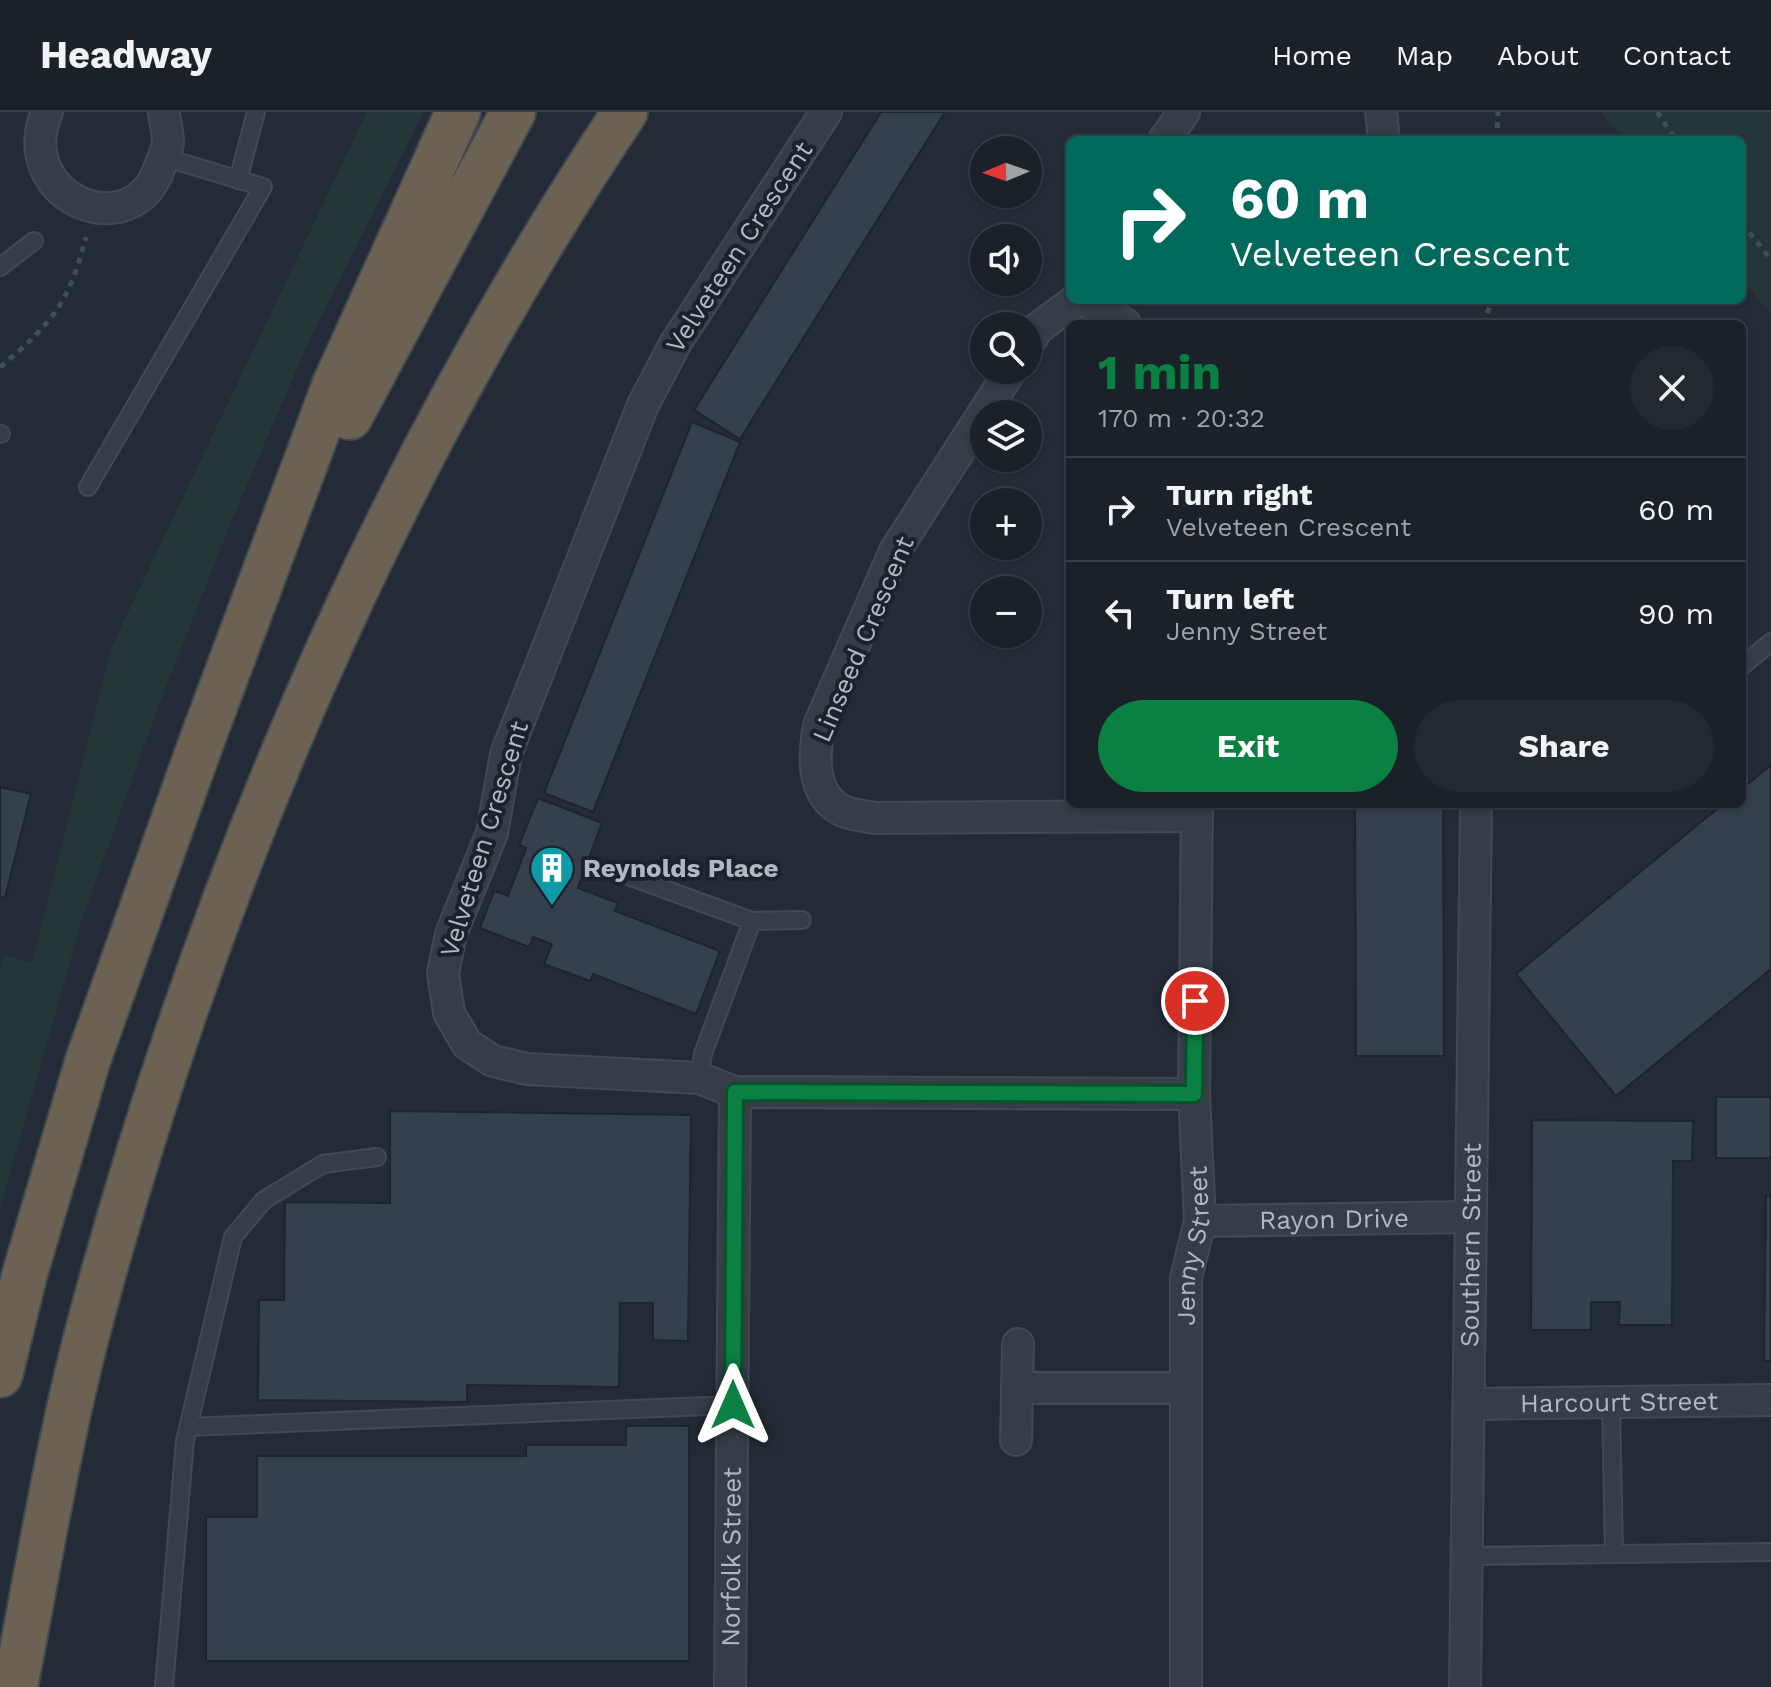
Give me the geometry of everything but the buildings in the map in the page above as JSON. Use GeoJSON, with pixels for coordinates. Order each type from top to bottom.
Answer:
{"type":"FeatureCollection","features":[{"type":"Feature","properties":{"kind":"highway"},"geometry":{"type":"LineString","coordinates":[[0,1375],[25,1273],[88,1060],[201,743],[335,384],[458,112]]}},
{"type":"Feature","properties":{"kind":"highway"},"geometry":{"type":"LineString","coordinates":[[201,743],[355,405],[513,112]]}},
{"type":"Feature","properties":{"kind":"highway"},"geometry":{"type":"LineString","coordinates":[[15,1687],[90,1323],[142,1137],[224,903],[312,686],[392,511],[523,276],[625,112]]}},
{"type":"Feature","properties":{"kind":"street"},"geometry":{"type":"LineString","coordinates":[[47,112],[38,140],[46,172],[63,195],[90,208],[116,207],[138,199],[155,181],[168,145],[164,112]]}},
{"type":"Feature","properties":{"kind":"street","name":"Velveteen Crescent"},"geometry":{"type":"LineString","coordinates":[[826,112],[675,344],[643,405],[506,754],[492,833],[451,934],[443,973],[449,1013],[467,1044],[493,1061],[527,1069],[699,1078],[735,1092],[1194,1094]]}},
{"type":"Feature","properties":{"kind":"street"},"geometry":{"type":"LineString","coordinates":[[1167,136],[1184,112]]}},
{"type":"Feature","properties":{"kind":"street"},"geometry":{"type":"LineString","coordinates":[[1381,112],[1384,136]]}},
{"type":"Feature","properties":{"kind":"street"},"geometry":{"type":"LineString","coordinates":[[1042,325],[1071,304]]}},
{"type":"Feature","properties":{"kind":"street"},"geometry":{"type":"LineString","coordinates":[[1091,304],[1118,320]]}},
{"type":"Feature","properties":{"kind":"street","name":"Linseed Crescent"},"geometry":{"type":"LineString","coordinates":[[1002,384],[895,551],[819,725],[814,754],[821,790],[842,811],[874,818],[1197,810]]}},
{"type":"Feature","properties":{"kind":"street","name":"Southern Street"},"geometry":{"type":"LineString","coordinates":[[1465,1687],[1476,808]]}},
{"type":"Feature","properties":{"kind":"street","name":"Jenny Street"},"geometry":{"type":"LineString","coordinates":[[1186,1687],[1186,1278],[1200,1221],[1194,1094],[1197,810]]}},
{"type":"Feature","properties":{"kind":"street","name":"Norfolk Street"},"geometry":{"type":"LineString","coordinates":[[730,1687],[735,1092]]}},
{"type":"Feature","properties":{"kind":"street","name":"Rayon Drive"},"geometry":{"type":"LineString","coordinates":[[1200,1221],[1469,1217]]}},
{"type":"Feature","properties":{"kind":"street"},"geometry":{"type":"LineString","coordinates":[[1016,1440],[1018,1344]]}},
{"type":"Feature","properties":{"kind":"street"},"geometry":{"type":"LineString","coordinates":[[1017,1388],[1186,1388]]}},
{"type":"Feature","properties":{"kind":"street","name":"Harcourt Street"},"geometry":{"type":"LineString","coordinates":[[1469,1404],[1771,1400]]}},
{"type":"Feature","properties":{"kind":"lane"},"geometry":{"type":"LineString","coordinates":[[238,180],[256,112]]}},
{"type":"Feature","properties":{"kind":"lane"},"geometry":{"type":"LineString","coordinates":[[88,487],[263,187],[163,157]]}},
{"type":"Feature","properties":{"kind":"lane"},"geometry":{"type":"LineString","coordinates":[[0,267],[34,241]]}},
{"type":"Feature","properties":{"kind":"lane"},"geometry":{"type":"LineString","coordinates":[[1746,663],[1771,642]]}},
{"type":"Feature","properties":{"kind":"lane"},"geometry":{"type":"LineString","coordinates":[[623,874],[752,921],[802,920]]}},
{"type":"Feature","properties":{"kind":"lane"},"geometry":{"type":"LineString","coordinates":[[699,1078],[703,1054],[752,921]]}},
{"type":"Feature","properties":{"kind":"lane"},"geometry":{"type":"LineString","coordinates":[[164,1687],[188,1427],[233,1237],[264,1200],[323,1164],[377,1157]]}},
{"type":"Feature","properties":{"kind":"lane"},"geometry":{"type":"LineString","coordinates":[[1611,1402],[1614,1554]]}},
{"type":"Feature","properties":{"kind":"lane"},"geometry":{"type":"LineString","coordinates":[[188,1427],[733,1405]]}},
{"type":"Feature","properties":{"kind":"lane"},"geometry":{"type":"LineString","coordinates":[[1466,1556],[1771,1552]]}},
{"type":"Feature","properties":{"kind":"path"},"geometry":{"type":"LineString","coordinates":[[1497,136],[1498,112]]}},
{"type":"Feature","properties":{"kind":"path"},"geometry":{"type":"LineString","coordinates":[[1657,112],[1673,136]]}},
{"type":"Feature","properties":{"kind":"path"},"geometry":{"type":"LineString","coordinates":[[0,367],[39,335],[64,303],[78,267],[90,208]]}},
{"type":"Feature","properties":{"kind":"path"},"geometry":{"type":"LineString","coordinates":[[1746,228],[1771,260]]}},
{"type":"Feature","properties":{"kind":"shaded area"},"geometry":{"type":"Polygon","coordinates":[[[367,112],[423,112],[311,336],[231,522],[160,702],[82,919],[0,1209],[0,968],[4,955],[32,963],[112,646],[367,112]]]}},
{"type":"Feature","properties":{"kind":"shaded area"},"geometry":{"type":"Polygon","coordinates":[[[1601,112],[1771,112],[1771,314],[1746,285],[1746,136],[1621,136],[1601,112]]]}},
{"type":"Feature","properties":{"kind":"place","name":"Reynolds Place"},"geometry":{"type":"Point","coordinates":[552,907]}},
{"type":"Feature","properties":{"kind":"route"},"geometry":{"type":"LineString","coordinates":[[733,1405],[735,1092],[1194,1094],[1195,1001]]}}]}
